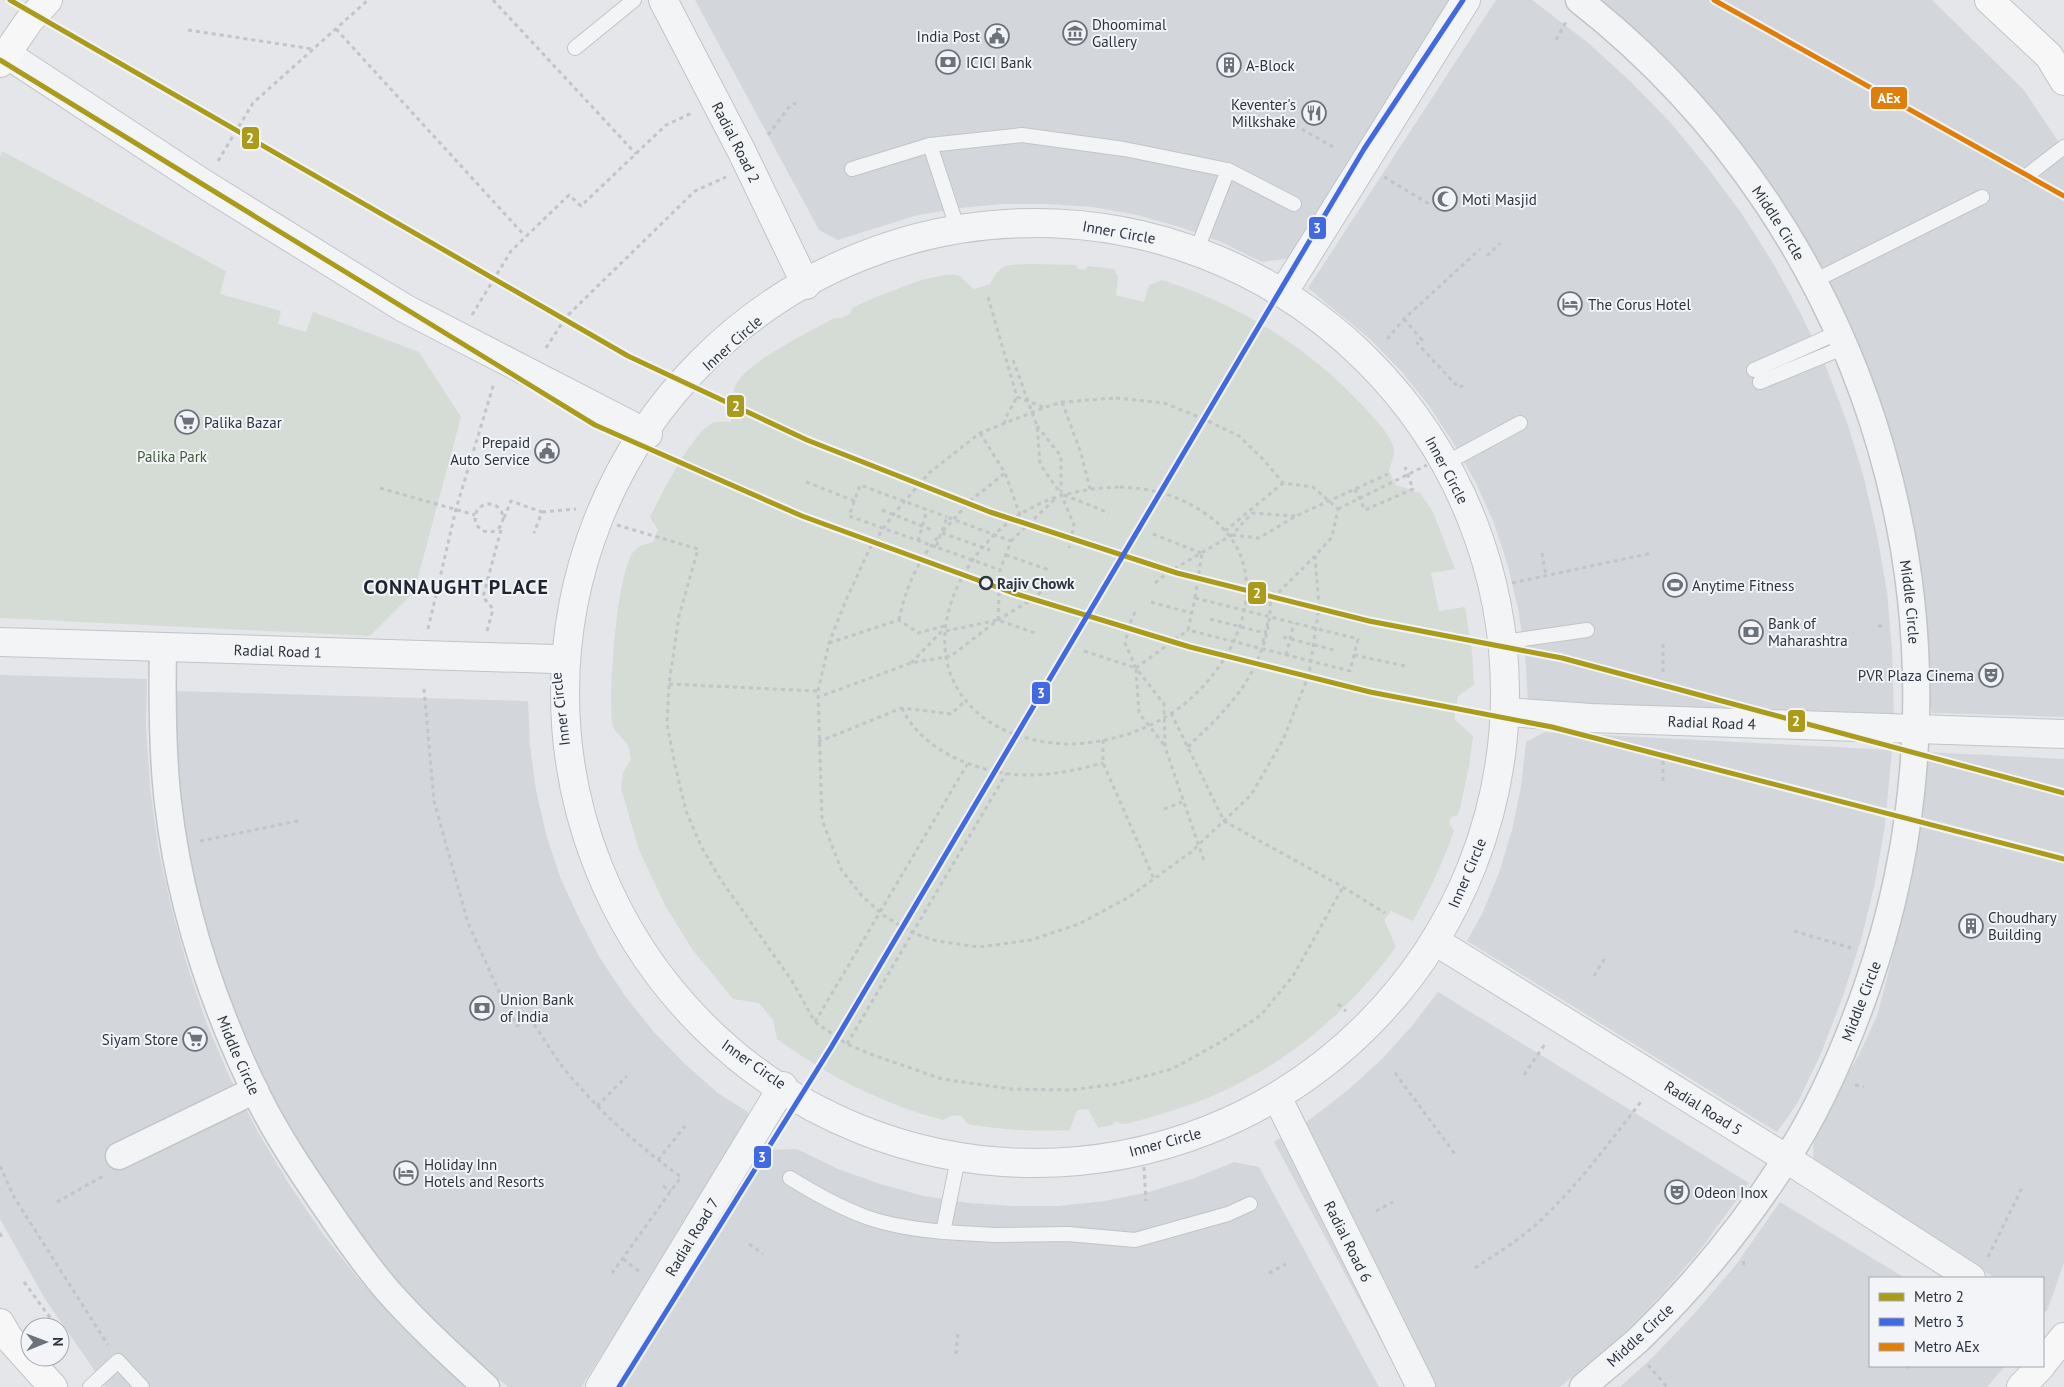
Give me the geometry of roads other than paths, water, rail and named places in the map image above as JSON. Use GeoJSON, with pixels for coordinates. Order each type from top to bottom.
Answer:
{"type":"FeatureCollection","features":[{"type":"Feature","properties":{"kind":"main road"},"geometry":{"type":"LineString","coordinates":[[3,58],[28,21],[48,0]]}},
{"type":"Feature","properties":{"kind":"main road"},"geometry":{"type":"LineString","coordinates":[[1989,0],[2056,58],[2064,81]]}},
{"type":"Feature","properties":{"kind":"main road"},"geometry":{"type":"LineString","coordinates":[[3,1331],[53,1387]]}},
{"type":"Feature","properties":{"kind":"main road"},"geometry":{"type":"LineString","coordinates":[[2021,1387],[2041,1367]]}},
{"type":"Feature","properties":{"kind":"street","name":"Radial Road 2"},"geometry":{"type":"LineString","coordinates":[[663,0],[742,152],[806,286]]}},
{"type":"Feature","properties":{"kind":"street"},"geometry":{"type":"LineString","coordinates":[[1284,292],[1466,0]]}},
{"type":"Feature","properties":{"kind":"street","name":"Middle Circle"},"geometry":{"type":"LineString","coordinates":[[1579,0],[1644,55],[1684,96],[1720,139],[1755,184],[1814,281],[1842,339],[1860,384],[1878,437],[1893,492],[1904,546],[1912,602],[1916,658],[1916,729],[1913,776],[1905,837],[1894,897],[1878,956],[1857,1014],[1833,1070],[1787,1159],[1732,1236],[1686,1291],[1635,1342],[1583,1387]]}},
{"type":"Feature","properties":{"kind":"street"},"geometry":{"type":"LineString","coordinates":[[3,58],[404,308],[648,434]]}},
{"type":"Feature","properties":{"kind":"street","name":"Inner Circle"},"geometry":{"type":"LineString","coordinates":[[1026,223],[1093,226],[1160,239],[1224,261],[1284,292],[1366,358],[1427,431],[1444,460],[1457,484],[1481,540],[1497,600],[1503,642],[1508,712],[1492,808],[1477,854],[1459,899],[1435,941],[1403,987],[1365,1029],[1338,1054],[1277,1096],[1212,1129],[1143,1151],[1059,1162],[975,1158],[864,1130],[783,1086],[727,1047],[677,1000],[637,948],[596,870],[573,806],[556,704],[554,659],[571,589],[598,517],[648,434],[684,387],[745,327],[806,286],[853,261],[904,242],[958,230],[1026,223]]}},
{"type":"Feature","properties":{"kind":"street","name":"Radial Road 1"},"geometry":{"type":"LineString","coordinates":[[0,642],[554,659]]}},
{"type":"Feature","properties":{"kind":"street","name":"Middle Circle"},"geometry":{"type":"LineString","coordinates":[[163,648],[162,726],[168,803],[175,846],[181,880],[201,955],[226,1028],[255,1090],[297,1166],[341,1230],[387,1290],[440,1345],[486,1387]]}},
{"type":"Feature","properties":{"kind":"street","name":"Radial Road 4"},"geometry":{"type":"LineString","coordinates":[[1508,712],[1590,718],[2064,734]]}},
{"type":"Feature","properties":{"kind":"street","name":"Radial Road 5"},"geometry":{"type":"LineString","coordinates":[[1435,941],[1787,1159],[1978,1270]]}},
{"type":"Feature","properties":{"kind":"street","name":"Radial Road 7"},"geometry":{"type":"LineString","coordinates":[[600,1387],[783,1086]]}},
{"type":"Feature","properties":{"kind":"street"},"geometry":{"type":"LineString","coordinates":[[118,1156],[255,1090]]}},
{"type":"Feature","properties":{"kind":"street","name":"Radial Road 6"},"geometry":{"type":"LineString","coordinates":[[1277,1096],[1421,1387]]}},
{"type":"Feature","properties":{"kind":"lane"},"geometry":{"type":"LineString","coordinates":[[575,48],[634,0]]}},
{"type":"Feature","properties":{"kind":"lane"},"geometry":{"type":"LineString","coordinates":[[852,169],[930,145],[1022,135],[1124,149],[1228,170],[1294,204]]}},
{"type":"Feature","properties":{"kind":"lane"},"geometry":{"type":"LineString","coordinates":[[930,145],[958,230]]}},
{"type":"Feature","properties":{"kind":"lane"},"geometry":{"type":"LineString","coordinates":[[2029,174],[2064,147]]}},
{"type":"Feature","properties":{"kind":"lane"},"geometry":{"type":"LineString","coordinates":[[1196,252],[1228,170]]}},
{"type":"Feature","properties":{"kind":"lane"},"geometry":{"type":"LineString","coordinates":[[1814,281],[1982,198]]}},
{"type":"Feature","properties":{"kind":"lane"},"geometry":{"type":"LineString","coordinates":[[1757,376],[1842,339]]}},
{"type":"Feature","properties":{"kind":"lane"},"geometry":{"type":"LineString","coordinates":[[1444,460],[1520,423]]}},
{"type":"Feature","properties":{"kind":"lane"},"geometry":{"type":"LineString","coordinates":[[1503,642],[1587,630]]}},
{"type":"Feature","properties":{"kind":"lane"},"geometry":{"type":"LineString","coordinates":[[942,1232],[960,1154]]}},
{"type":"Feature","properties":{"kind":"lane"},"geometry":{"type":"LineString","coordinates":[[790,1178],[819,1196],[868,1218],[902,1227],[942,1232],[994,1235],[1068,1234],[1136,1240],[1228,1214],[1250,1204]]}},
{"type":"Feature","properties":{"kind":"lane"},"geometry":{"type":"LineString","coordinates":[[90,1387],[118,1360],[142,1387]]}},
{"type":"Feature","properties":{"kind":"metro line","name":"2"},"geometry":{"type":"LineString","coordinates":[[10,0],[628,356],[807,440],[990,512],[1177,573],[1369,621],[1562,658],[2064,793]]}},
{"type":"Feature","properties":{"kind":"metro line","name":"3"},"geometry":{"type":"LineString","coordinates":[[619,1387],[832,1046],[1364,149],[1463,0]]}},
{"type":"Feature","properties":{"kind":"metro line","name":"AEx"},"geometry":{"type":"LineString","coordinates":[[1714,0],[2064,196]]}},
{"type":"Feature","properties":{"kind":"metro line","name":"2"},"geometry":{"type":"LineString","coordinates":[[0,60],[595,425],[802,516],[1013,593],[1190,647],[1370,692],[1552,727],[2064,859]]}},
{"type":"Feature","properties":{"kind":"place","name":"Dhoomimal Gallery"},"geometry":{"type":"Point","coordinates":[1075,33]}},
{"type":"Feature","properties":{"kind":"place","name":"India Post"},"geometry":{"type":"Point","coordinates":[997,36]}},
{"type":"Feature","properties":{"kind":"place","name":"ICICI Bank"},"geometry":{"type":"Point","coordinates":[948,62]}},
{"type":"Feature","properties":{"kind":"place","name":"A-Block"},"geometry":{"type":"Point","coordinates":[1229,65]}},
{"type":"Feature","properties":{"kind":"place","name":"Keventer's Milkshake"},"geometry":{"type":"Point","coordinates":[1314,113]}},
{"type":"Feature","properties":{"kind":"place","name":"Moti Masjid"},"geometry":{"type":"Point","coordinates":[1445,199]}},
{"type":"Feature","properties":{"kind":"place","name":"The Corus Hotel"},"geometry":{"type":"Point","coordinates":[1570,304]}},
{"type":"Feature","properties":{"kind":"place","name":"Palika Bazar"},"geometry":{"type":"Point","coordinates":[187,422]}},
{"type":"Feature","properties":{"kind":"place","name":"Prepaid Auto Service"},"geometry":{"type":"Point","coordinates":[547,451]}},
{"type":"Feature","properties":{"kind":"place","name":"Rajiv Chowk"},"geometry":{"type":"Point","coordinates":[986,583]}},
{"type":"Feature","properties":{"kind":"place","name":"Anytime Fitness"},"geometry":{"type":"Point","coordinates":[1675,585]}},
{"type":"Feature","properties":{"kind":"place","name":"Bank of Maharashtra"},"geometry":{"type":"Point","coordinates":[1751,632]}},
{"type":"Feature","properties":{"kind":"place","name":"PVR Plaza Cinema"},"geometry":{"type":"Point","coordinates":[1991,675]}},
{"type":"Feature","properties":{"kind":"place","name":"Choudhary Building"},"geometry":{"type":"Point","coordinates":[1971,926]}},
{"type":"Feature","properties":{"kind":"place","name":"Union Bank of India"},"geometry":{"type":"Point","coordinates":[482,1008]}},
{"type":"Feature","properties":{"kind":"place","name":"Siyam Store"},"geometry":{"type":"Point","coordinates":[195,1039]}},
{"type":"Feature","properties":{"kind":"place","name":"Holiday Inn Hotels and Resorts"},"geometry":{"type":"Point","coordinates":[406,1173]}},
{"type":"Feature","properties":{"kind":"place","name":"Odeon Inox"},"geometry":{"type":"Point","coordinates":[1677,1192]}},
{"type":"Feature","properties":{"kind":"district","name":"CONNAUGHT PLACE"},"geometry":{"type":"Point","coordinates":[456,587]}},
{"type":"Feature","properties":{"kind":"park label","name":"Palika Park"},"geometry":{"type":"Point","coordinates":[172,456]}}]}
